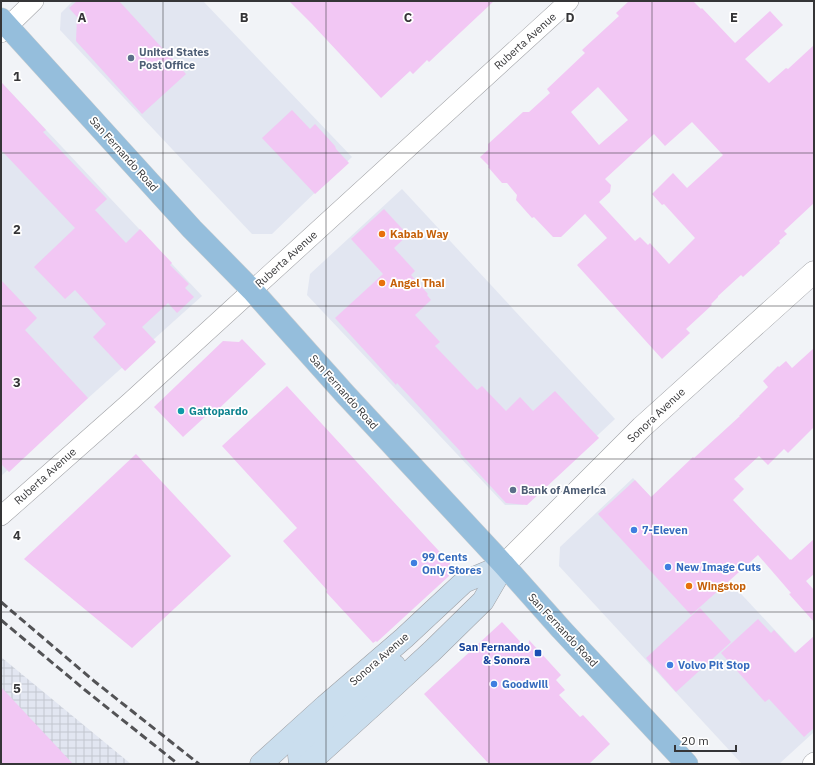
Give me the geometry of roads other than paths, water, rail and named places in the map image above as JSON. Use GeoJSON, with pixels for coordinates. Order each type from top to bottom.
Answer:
{"type":"FeatureCollection","features":[{"type":"Feature","properties":{"kind":"main road","name":"San Fernando Road"},"geometry":{"type":"LineString","coordinates":[[3,26],[186,223],[252,290],[350,399],[687,764]]}},
{"type":"Feature","properties":{"kind":"main road","name":"Sonora Avenue"},"geometry":{"type":"LineString","coordinates":[[261,764],[325,706],[404,638],[464,582],[504,565]]}},
{"type":"Feature","properties":{"kind":"main road","name":"Sonora Avenue"},"geometry":{"type":"LineString","coordinates":[[308,764],[432,651],[483,601],[504,565]]}},
{"type":"Feature","properties":{"kind":"main road"},"geometry":{"type":"LineString","coordinates":[[300,764],[299,755],[304,746],[406,656],[404,638]]}},
{"type":"Feature","properties":{"kind":"street"},"geometry":{"type":"LineString","coordinates":[[3,26],[34,1]]}},
{"type":"Feature","properties":{"kind":"street","name":"Ruberta Avenue"},"geometry":{"type":"LineString","coordinates":[[1,516],[131,401],[569,1]]}},
{"type":"Feature","properties":{"kind":"street","name":"Sonora Avenue"},"geometry":{"type":"LineString","coordinates":[[504,565],[642,427],[814,272]]}},
{"type":"Feature","properties":{"kind":"railway"},"geometry":{"type":"LineString","coordinates":[[1,602],[94,681],[199,764]]}},
{"type":"Feature","properties":{"kind":"railway"},"geometry":{"type":"LineString","coordinates":[[1,620],[85,690],[178,764]]}},
{"type":"Feature","properties":{"kind":"place","name":"United States Post Office"},"geometry":{"type":"Point","coordinates":[131,58]}},
{"type":"Feature","properties":{"kind":"place","name":"Kabab Way"},"geometry":{"type":"Point","coordinates":[382,234]}},
{"type":"Feature","properties":{"kind":"place","name":"Angel Thai"},"geometry":{"type":"Point","coordinates":[382,283]}},
{"type":"Feature","properties":{"kind":"place","name":"Gattopardo"},"geometry":{"type":"Point","coordinates":[181,411]}},
{"type":"Feature","properties":{"kind":"place","name":"Bank of America"},"geometry":{"type":"Point","coordinates":[513,490]}},
{"type":"Feature","properties":{"kind":"place","name":"7-Eleven"},"geometry":{"type":"Point","coordinates":[634,530]}},
{"type":"Feature","properties":{"kind":"place","name":"99 Cents Only Stores"},"geometry":{"type":"Point","coordinates":[414,563]}},
{"type":"Feature","properties":{"kind":"place","name":"New Image Cuts"},"geometry":{"type":"Point","coordinates":[668,567]}},
{"type":"Feature","properties":{"kind":"place","name":"Wingstop"},"geometry":{"type":"Point","coordinates":[689,586]}},
{"type":"Feature","properties":{"kind":"place","name":"San Fernando & Sonora"},"geometry":{"type":"Point","coordinates":[538,653]}},
{"type":"Feature","properties":{"kind":"place","name":"Volvo Pit Stop"},"geometry":{"type":"Point","coordinates":[670,665]}},
{"type":"Feature","properties":{"kind":"place","name":"Goodwill"},"geometry":{"type":"Point","coordinates":[494,684]}}]}
